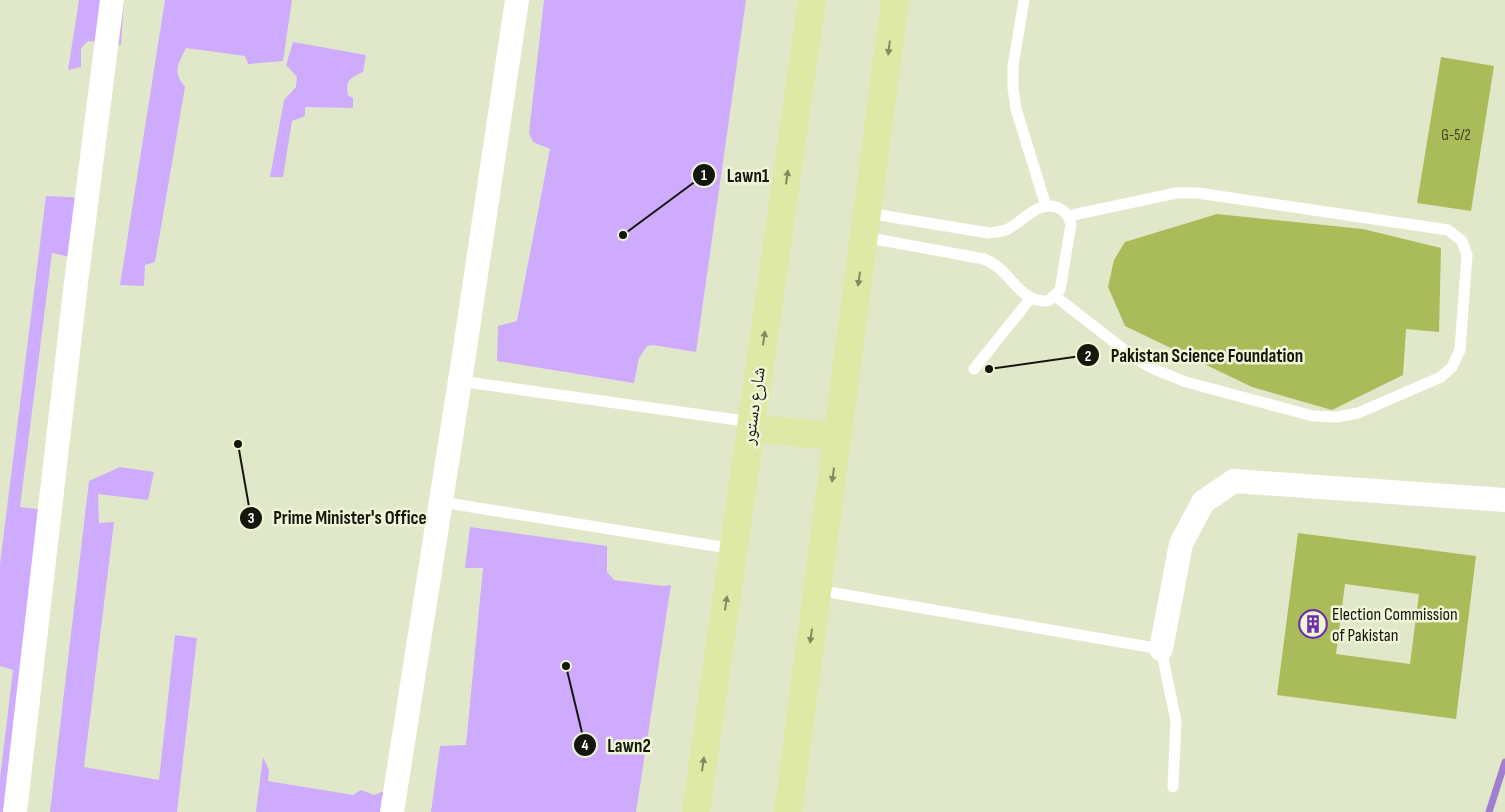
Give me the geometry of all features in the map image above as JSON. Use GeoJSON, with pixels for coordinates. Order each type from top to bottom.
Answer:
{"type":"FeatureCollection","features":[{"type":"Feature","properties":{"kind":"main road","name":"شارع دستور"},"geometry":{"type":"LineString","coordinates":[[696,812],[812,0]]}},
{"type":"Feature","properties":{"kind":"main road"},"geometry":{"type":"LineString","coordinates":[[788,812],[895,0]]}},
{"type":"Feature","properties":{"kind":"main road"},"geometry":{"type":"LineString","coordinates":[[751,425],[838,437]]}},
{"type":"Feature","properties":{"kind":"street"},"geometry":{"type":"LineString","coordinates":[[15,812],[76,282],[112,0]]}},
{"type":"Feature","properties":{"kind":"street"},"geometry":{"type":"LineString","coordinates":[[392,812],[517,0]]}},
{"type":"Feature","properties":{"kind":"street"},"geometry":{"type":"LineString","coordinates":[[1161,649],[1181,544],[1203,502],[1234,481],[1505,500]]}},
{"type":"Feature","properties":{"kind":"lane"},"geometry":{"type":"LineString","coordinates":[[1024,0],[1013,66],[1013,88],[1016,109],[1046,206]]}},
{"type":"Feature","properties":{"kind":"lane"},"geometry":{"type":"LineString","coordinates":[[1055,296],[1136,359],[1156,370],[1186,382],[1313,416],[1337,418],[1358,413],[1441,377],[1452,367],[1460,350],[1467,255],[1462,241],[1448,230],[1198,193],[1176,193],[1068,216]]}},
{"type":"Feature","properties":{"kind":"lane"},"geometry":{"type":"LineString","coordinates":[[1046,206],[1062,209],[1068,216],[1071,224],[1060,290],[1048,301],[1039,302],[1030,299],[1022,292],[994,262],[866,225],[989,233],[1000,232],[1008,229],[1037,209],[1046,206]]}},
{"type":"Feature","properties":{"kind":"lane"},"geometry":{"type":"LineString","coordinates":[[974,369],[1030,299]]}},
{"type":"Feature","properties":{"kind":"lane"},"geometry":{"type":"LineString","coordinates":[[459,381],[751,425]]}},
{"type":"Feature","properties":{"kind":"lane"},"geometry":{"type":"LineString","coordinates":[[441,502],[734,549]]}},
{"type":"Feature","properties":{"kind":"lane"},"geometry":{"type":"LineString","coordinates":[[817,590],[1161,649],[1176,721],[1173,787]]}},
{"type":"Feature","properties":{"kind":"shaded area"},"geometry":{"type":"Polygon","coordinates":[[[79,0],[124,0],[121,45],[88,41],[81,48],[81,67],[68,70],[79,0]]]}},
{"type":"Feature","properties":{"kind":"shaded area"},"geometry":{"type":"Polygon","coordinates":[[[165,0],[292,0],[283,61],[248,64],[245,56],[186,48],[177,72],[185,87],[155,262],[145,265],[144,286],[120,285],[165,0]]]}},
{"type":"Feature","properties":{"kind":"shaded area"},"geometry":{"type":"Polygon","coordinates":[[[544,0],[746,0],[696,352],[653,345],[647,346],[639,358],[634,383],[497,361],[498,326],[517,321],[550,149],[533,142],[529,133],[544,0]]]}},
{"type":"Feature","properties":{"kind":"shaded area"},"geometry":{"type":"Polygon","coordinates":[[[293,42],[366,55],[363,72],[352,78],[347,86],[348,95],[353,98],[353,108],[305,107],[305,116],[292,121],[283,177],[270,177],[284,100],[296,87],[297,77],[286,65],[293,42]]]}},
{"type":"Feature","properties":{"kind":"shaded area"},"geometry":{"type":"Polygon","coordinates":[[[46,196],[87,198],[79,259],[52,253],[20,507],[46,510],[10,812],[0,812],[0,778],[13,670],[0,666],[0,564],[46,196]]]}},
{"type":"Feature","properties":{"kind":"shaded area"},"geometry":{"type":"Polygon","coordinates":[[[120,467],[154,472],[148,500],[98,494],[99,523],[114,522],[84,767],[159,780],[175,635],[197,638],[177,812],[50,812],[89,481],[120,467]]]}},
{"type":"Feature","properties":{"kind":"shaded area"},"geometry":{"type":"Polygon","coordinates":[[[470,527],[607,546],[607,572],[614,580],[663,586],[671,585],[636,812],[431,812],[440,746],[466,745],[483,568],[465,568],[470,527]]]}},
{"type":"Feature","properties":{"kind":"shaded area"},"geometry":{"type":"Polygon","coordinates":[[[263,757],[269,770],[268,781],[353,795],[361,790],[374,795],[384,791],[388,812],[256,812],[263,757]]]}},
{"type":"Feature","properties":{"kind":"building"},"geometry":{"type":"Polygon","coordinates":[[[1441,57],[1494,66],[1471,211],[1417,203],[1441,57]]]}},
{"type":"Feature","properties":{"kind":"building"},"geometry":{"type":"Polygon","coordinates":[[[1217,214],[1363,229],[1441,248],[1439,332],[1406,329],[1403,375],[1332,410],[1252,387],[1125,326],[1108,287],[1114,260],[1125,242],[1217,214]]]}},
{"type":"Feature","properties":{"kind":"building","name":"Election Commission of Pakistan"},"geometry":{"type":"Polygon","coordinates":[[[1298,533],[1476,556],[1456,719],[1277,695],[1298,533]],[[1345,584],[1336,654],[1410,664],[1419,594],[1345,584]]]}},
{"type":"Feature","properties":{"kind":"waterway"},"geometry":{"type":"LineString","coordinates":[[1489,812],[1505,762]]}},
{"type":"Feature","properties":{"kind":"place","name":"Lawn1"},"geometry":{"type":"Point","coordinates":[623,235]}},
{"type":"Feature","properties":{"kind":"place","name":"Pakistan Science Foundation"},"geometry":{"type":"Point","coordinates":[989,369]}},
{"type":"Feature","properties":{"kind":"place","name":"Prime Minister's Office"},"geometry":{"type":"Point","coordinates":[238,444]}},
{"type":"Feature","properties":{"kind":"place","name":"Election Commission of Pakistan"},"geometry":{"type":"Point","coordinates":[1313,624]}},
{"type":"Feature","properties":{"kind":"place","name":"Lawn2"},"geometry":{"type":"Point","coordinates":[566,666]}}]}
